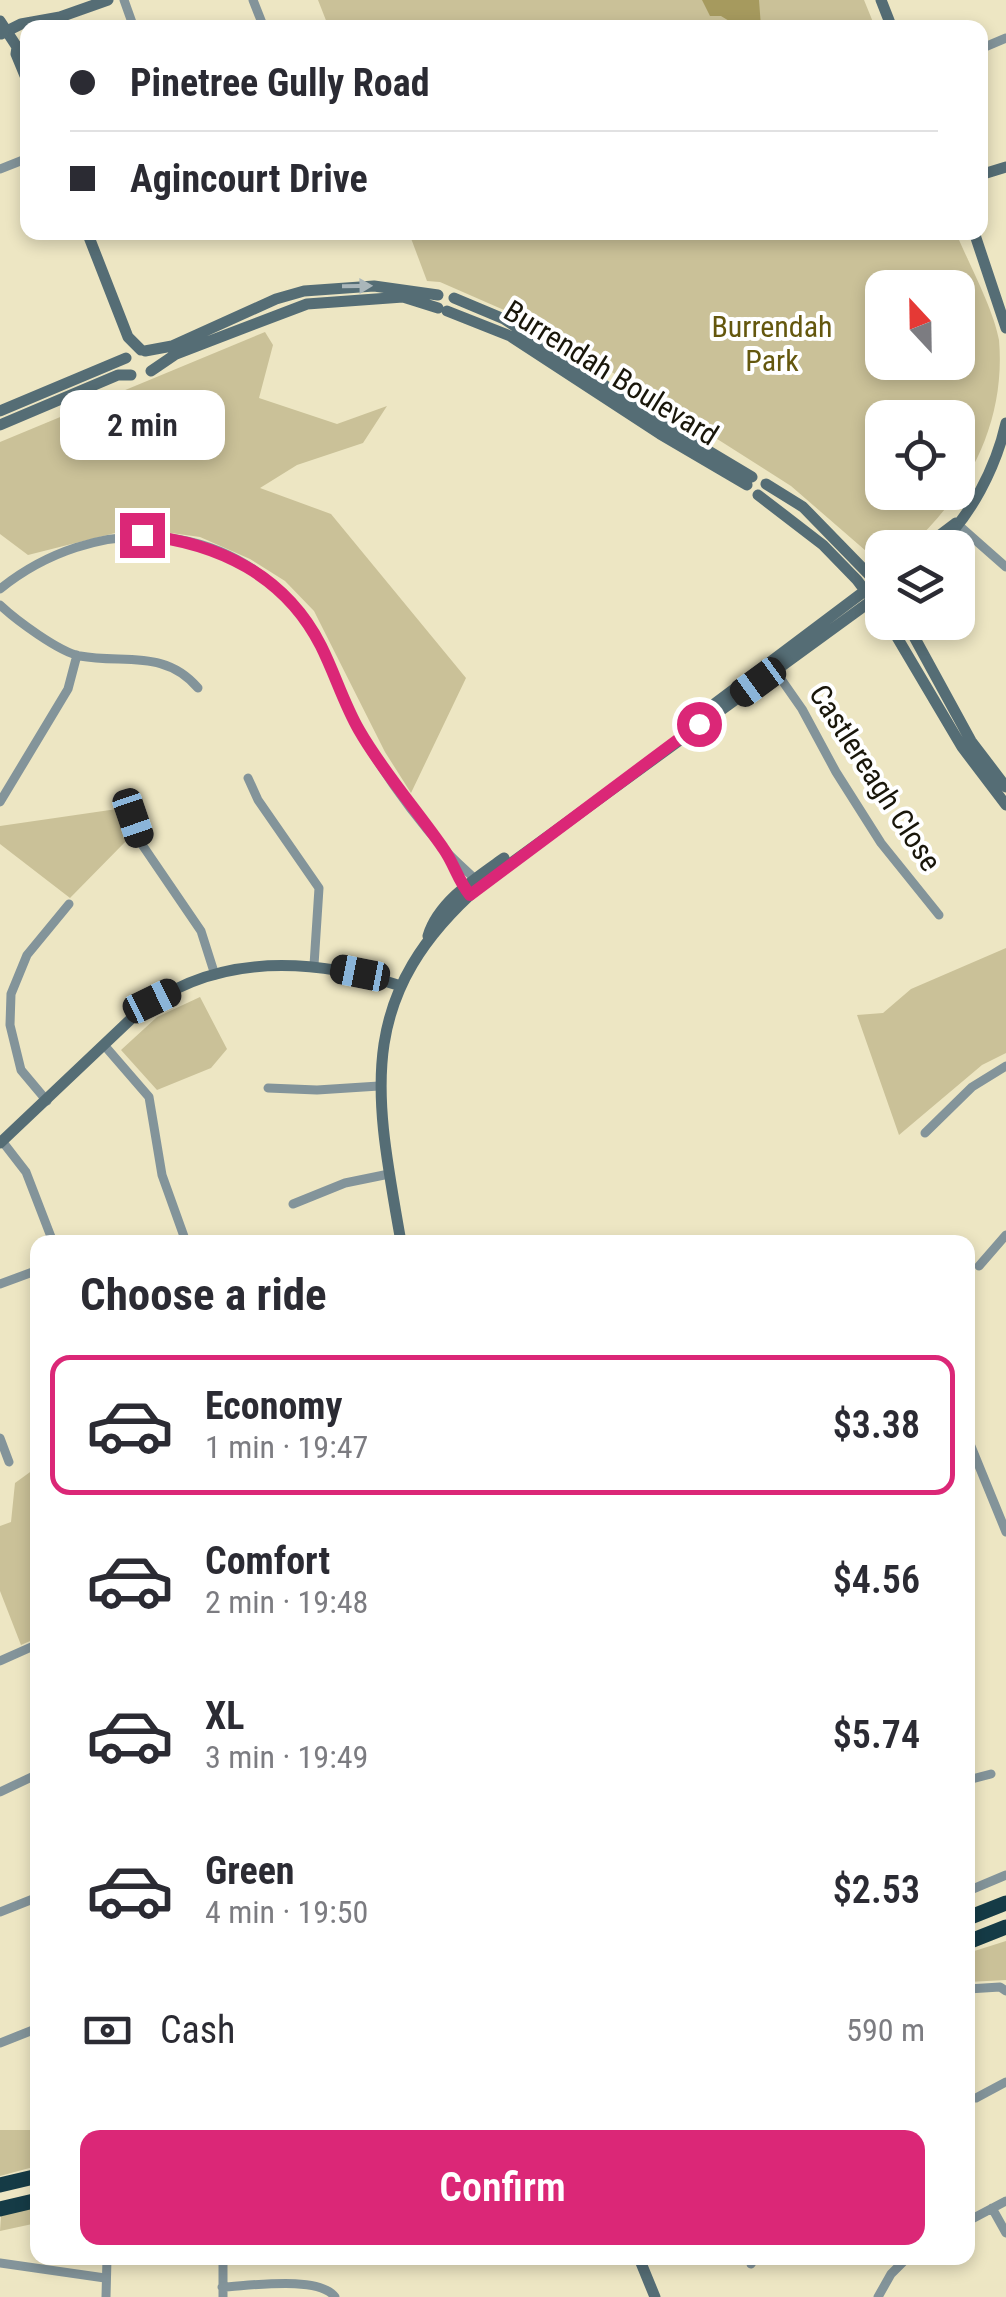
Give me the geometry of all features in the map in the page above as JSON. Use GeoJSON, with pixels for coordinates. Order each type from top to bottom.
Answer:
{"type":"FeatureCollection","features":[{"type":"Feature","properties":{"kind":"highway"},"geometry":{"type":"LineString","coordinates":[[975,1915],[1006,1904]]}},
{"type":"Feature","properties":{"kind":"highway"},"geometry":{"type":"LineString","coordinates":[[975,1939],[1006,1927]]}},
{"type":"Feature","properties":{"kind":"highway"},"geometry":{"type":"LineString","coordinates":[[0,2185],[30,2178]]}},
{"type":"Feature","properties":{"kind":"highway"},"geometry":{"type":"LineString","coordinates":[[0,2209],[30,2202]]}},
{"type":"Feature","properties":{"kind":"main road"},"geometry":{"type":"LineString","coordinates":[[42,20],[108,0]]}},
{"type":"Feature","properties":{"kind":"main road"},"geometry":{"type":"LineString","coordinates":[[5,33],[17,47],[20,64]]}},
{"type":"Feature","properties":{"kind":"main road"},"geometry":{"type":"LineString","coordinates":[[90,240],[128,337],[126,369],[132,375]]}},
{"type":"Feature","properties":{"kind":"main road"},"geometry":{"type":"LineString","coordinates":[[977,240],[1006,328]]}},
{"type":"Feature","properties":{"kind":"main road","name":"Burrendah Boulevard"},"geometry":{"type":"LineString","coordinates":[[143,350],[172,346],[276,299],[304,291],[374,286],[441,305],[510,336],[749,481],[750,492],[762,490],[865,579]]}},
{"type":"Feature","properties":{"kind":"main road","name":"Burrendah Boulevard"},"geometry":{"type":"LineString","coordinates":[[441,305],[449,292],[454,298],[504,318],[704,453]]}},
{"type":"Feature","properties":{"kind":"main road","name":"Burrendah Boulevard"},"geometry":{"type":"LineString","coordinates":[[151,371],[176,354],[308,304],[403,297],[441,305]]}},
{"type":"Feature","properties":{"kind":"main road"},"geometry":{"type":"LineString","coordinates":[[0,424],[118,375],[143,377],[151,371],[152,359],[128,337]]}},
{"type":"Feature","properties":{"kind":"main road"},"geometry":{"type":"LineString","coordinates":[[0,412],[100,372],[143,350]]}},
{"type":"Feature","properties":{"kind":"main road"},"geometry":{"type":"LineString","coordinates":[[952,530],[986,479],[1006,423]]}},
{"type":"Feature","properties":{"kind":"main road"},"geometry":{"type":"LineString","coordinates":[[948,530],[956,524]]}},
{"type":"Feature","properties":{"kind":"main road"},"geometry":{"type":"LineString","coordinates":[[478,882],[865,598]]}},
{"type":"Feature","properties":{"kind":"main road"},"geometry":{"type":"LineString","coordinates":[[399,1235],[379,1086],[385,1037],[401,986],[427,940],[478,882],[865,598]]}},
{"type":"Feature","properties":{"kind":"main road"},"geometry":{"type":"LineString","coordinates":[[899,640],[962,747],[1006,805]]}},
{"type":"Feature","properties":{"kind":"main road"},"geometry":{"type":"LineString","coordinates":[[916,640],[964,729],[1006,788]]}},
{"type":"Feature","properties":{"kind":"main road"},"geometry":{"type":"LineString","coordinates":[[1,1142],[152,1001],[215,975],[284,964],[314,965],[360,973],[401,986]]}},
{"type":"Feature","properties":{"kind":"main road"},"geometry":{"type":"LineString","coordinates":[[642,2265],[655,2297]]}},
{"type":"Feature","properties":{"kind":"street"},"geometry":{"type":"LineString","coordinates":[[956,524],[1006,566]]}},
{"type":"Feature","properties":{"kind":"street"},"geometry":{"type":"LineString","coordinates":[[0,590],[32,566],[65,549],[89,541],[142,535],[177,538],[248,566],[274,585],[304,617],[359,731],[444,850],[478,882]]}},
{"type":"Feature","properties":{"kind":"street"},"geometry":{"type":"LineString","coordinates":[[0,605],[77,655],[162,662],[182,672],[198,688]]}},
{"type":"Feature","properties":{"kind":"street"},"geometry":{"type":"LineString","coordinates":[[0,802],[68,690],[77,655]]}},
{"type":"Feature","properties":{"kind":"street","name":"Castlereagh Close"},"geometry":{"type":"LineString","coordinates":[[773,667],[881,843],[939,915]]}},
{"type":"Feature","properties":{"kind":"street"},"geometry":{"type":"LineString","coordinates":[[248,778],[258,800],[319,888],[314,965]]}},
{"type":"Feature","properties":{"kind":"street"},"geometry":{"type":"LineString","coordinates":[[130,800],[143,846],[201,931],[215,975]]}},
{"type":"Feature","properties":{"kind":"street"},"geometry":{"type":"LineString","coordinates":[[444,850],[467,892]]}},
{"type":"Feature","properties":{"kind":"street"},"geometry":{"type":"LineString","coordinates":[[47,1101],[21,1070],[10,1025],[11,994],[27,955],[69,904]]}},
{"type":"Feature","properties":{"kind":"street"},"geometry":{"type":"LineString","coordinates":[[104,1045],[149,1097],[162,1175],[183,1235]]}},
{"type":"Feature","properties":{"kind":"street"},"geometry":{"type":"LineString","coordinates":[[926,1133],[972,1087],[1006,1066]]}},
{"type":"Feature","properties":{"kind":"street"},"geometry":{"type":"LineString","coordinates":[[268,1088],[379,1086]]}},
{"type":"Feature","properties":{"kind":"street"},"geometry":{"type":"LineString","coordinates":[[1,1142],[26,1172],[49,1235]]}},
{"type":"Feature","properties":{"kind":"street"},"geometry":{"type":"LineString","coordinates":[[293,1204],[344,1184],[389,1174]]}},
{"type":"Feature","properties":{"kind":"street"},"geometry":{"type":"LineString","coordinates":[[979,1266],[1006,1236]]}},
{"type":"Feature","properties":{"kind":"street"},"geometry":{"type":"LineString","coordinates":[[0,1284],[30,1273]]}},
{"type":"Feature","properties":{"kind":"street"},"geometry":{"type":"LineString","coordinates":[[0,1438],[9,1462]]}},
{"type":"Feature","properties":{"kind":"street"},"geometry":{"type":"LineString","coordinates":[[975,1455],[1006,1532]]}},
{"type":"Feature","properties":{"kind":"street"},"geometry":{"type":"LineString","coordinates":[[0,1661],[30,1648]]}},
{"type":"Feature","properties":{"kind":"street"},"geometry":{"type":"LineString","coordinates":[[975,1778],[990,1774]]}},
{"type":"Feature","properties":{"kind":"street"},"geometry":{"type":"LineString","coordinates":[[0,1792],[30,1778]]}},
{"type":"Feature","properties":{"kind":"street"},"geometry":{"type":"LineString","coordinates":[[975,1888],[1006,1875]]}},
{"type":"Feature","properties":{"kind":"street"},"geometry":{"type":"LineString","coordinates":[[0,1912],[30,1900]]}},
{"type":"Feature","properties":{"kind":"street"},"geometry":{"type":"LineString","coordinates":[[975,1989],[1006,1990]]}},
{"type":"Feature","properties":{"kind":"street"},"geometry":{"type":"LineString","coordinates":[[0,2044],[30,2031]]}},
{"type":"Feature","properties":{"kind":"street"},"geometry":{"type":"LineString","coordinates":[[976,2098],[1006,2082]]}},
{"type":"Feature","properties":{"kind":"street"},"geometry":{"type":"LineString","coordinates":[[975,2217],[1006,2201]]}},
{"type":"Feature","properties":{"kind":"street"},"geometry":{"type":"LineString","coordinates":[[992,2208],[1006,2233]]}},
{"type":"Feature","properties":{"kind":"street"},"geometry":{"type":"LineString","coordinates":[[0,2263],[105,2278]]}},
{"type":"Feature","properties":{"kind":"street"},"geometry":{"type":"LineString","coordinates":[[106,2265],[106,2297]]}},
{"type":"Feature","properties":{"kind":"street"},"geometry":{"type":"LineString","coordinates":[[223,2265],[223,2292],[307,2284],[330,2290],[336,2297]]}},
{"type":"Feature","properties":{"kind":"street"},"geometry":{"type":"LineString","coordinates":[[878,2297],[900,2265]]}},
{"type":"Feature","properties":{"kind":"green space"},"geometry":{"type":"Polygon","coordinates":[[[318,0],[864,0],[872,20],[326,20],[318,0]]]}},
{"type":"Feature","properties":{"kind":"green space","name":"Burrendah Park"},"geometry":{"type":"Polygon","coordinates":[[[412,240],[959,240],[973,270],[865,270],[865,380],[975,380],[975,275],[999,340],[996,400],[975,462],[975,400],[865,400],[865,510],[944,510],[926,530],[865,530],[865,550],[791,486],[574,348],[504,310],[440,282],[427,281],[412,240]]]}},
{"type":"Feature","properties":{"kind":"green space"},"geometry":{"type":"Polygon","coordinates":[[[265,332],[273,345],[259,398],[337,424],[387,406],[363,443],[297,465],[260,488],[331,514],[466,678],[411,793],[385,752],[314,611],[285,581],[250,559],[200,537],[135,528],[28,555],[0,534],[0,442],[265,332]]]}},
{"type":"Feature","properties":{"kind":"green space"},"geometry":{"type":"Polygon","coordinates":[[[117,809],[128,839],[70,898],[0,844],[0,826],[117,809]]]}},
{"type":"Feature","properties":{"kind":"green space"},"geometry":{"type":"Polygon","coordinates":[[[1006,948],[1006,1053],[982,1065],[899,1135],[857,1015],[883,1013],[911,989],[1006,948]]]}},
{"type":"Feature","properties":{"kind":"green space"},"geometry":{"type":"Polygon","coordinates":[[[200,997],[227,1049],[211,1068],[157,1090],[121,1050],[157,1017],[200,997]]]}},
{"type":"Feature","properties":{"kind":"green space"},"geometry":{"type":"Polygon","coordinates":[[[30,1472],[30,1641],[21,1645],[0,1591],[0,1526],[11,1522],[15,1483],[30,1472]]]}},
{"type":"Feature","properties":{"kind":"green space"},"geometry":{"type":"Polygon","coordinates":[[[1006,1941],[1006,1980],[975,1982],[975,1951],[1006,1941]]]}},
{"type":"Feature","properties":{"kind":"green space"},"geometry":{"type":"Polygon","coordinates":[[[0,2130],[30,2130],[30,2168],[0,2176],[0,2130]]]}},
{"type":"Feature","properties":{"kind":"green space"},"geometry":{"type":"Polygon","coordinates":[[[30,2208],[30,2225],[0,2231],[1,2216],[30,2208]]]}},
{"type":"Feature","properties":{"kind":"shaded area"},"geometry":{"type":"Polygon","coordinates":[[[702,0],[759,0],[760,20],[710,16],[702,0]]]}},
{"type":"Feature","properties":{"kind":"route"},"geometry":{"type":"LineString","coordinates":[[142,535],[177,538],[236,558],[290,601],[322,648],[359,731],[444,850],[470,895],[699,724]]}}]}
